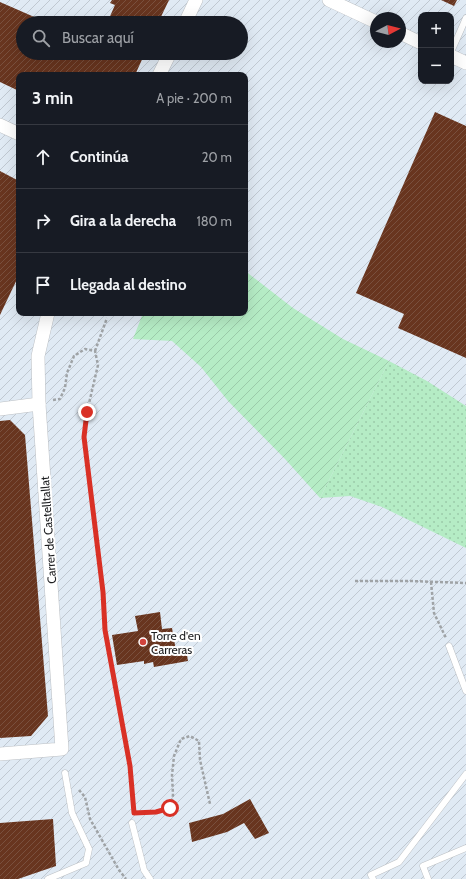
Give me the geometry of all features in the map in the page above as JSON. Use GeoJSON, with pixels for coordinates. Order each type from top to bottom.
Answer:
{"type":"FeatureCollection","features":[{"type":"Feature","properties":{"kind":"street"},"geometry":{"type":"LineString","coordinates":[[188,16],[196,0]]}},
{"type":"Feature","properties":{"kind":"street"},"geometry":{"type":"LineString","coordinates":[[330,0],[370,19]]}},
{"type":"Feature","properties":{"kind":"street"},"geometry":{"type":"LineString","coordinates":[[406,36],[418,41]]}},
{"type":"Feature","properties":{"kind":"street"},"geometry":{"type":"LineString","coordinates":[[454,57],[466,63]]}},
{"type":"Feature","properties":{"kind":"street"},"geometry":{"type":"LineString","coordinates":[[160,72],[166,60]]}},
{"type":"Feature","properties":{"kind":"street"},"geometry":{"type":"LineString","coordinates":[[0,125],[16,133]]}},
{"type":"Feature","properties":{"kind":"street","name":"Carrer de Castelltallat"},"geometry":{"type":"LineString","coordinates":[[0,754],[62,749],[39,402],[38,356],[47,316]]}},
{"type":"Feature","properties":{"kind":"street"},"geometry":{"type":"LineString","coordinates":[[0,409],[39,402]]}},
{"type":"Feature","properties":{"kind":"lane"},"geometry":{"type":"LineString","coordinates":[[453,48],[466,18]]}},
{"type":"Feature","properties":{"kind":"lane"},"geometry":{"type":"LineString","coordinates":[[449,646],[466,691]]}},
{"type":"Feature","properties":{"kind":"lane"},"geometry":{"type":"LineString","coordinates":[[48,879],[86,863],[89,849],[72,814],[65,773]]}},
{"type":"Feature","properties":{"kind":"lane"},"geometry":{"type":"LineString","coordinates":[[373,879],[371,874],[399,862],[466,774]]}},
{"type":"Feature","properties":{"kind":"lane"},"geometry":{"type":"LineString","coordinates":[[132,823],[144,870],[150,879]]}},
{"type":"Feature","properties":{"kind":"lane"},"geometry":{"type":"LineString","coordinates":[[428,879],[423,866],[466,848]]}},
{"type":"Feature","properties":{"kind":"path"},"geometry":{"type":"LineString","coordinates":[[107,318],[95,351],[98,365],[87,412],[84,437],[103,592],[105,630],[130,766],[134,813],[132,823]]}},
{"type":"Feature","properties":{"kind":"path"},"geometry":{"type":"LineString","coordinates":[[39,402],[60,399],[65,388],[67,373],[74,356],[85,349],[95,351]]}},
{"type":"Feature","properties":{"kind":"path"},"geometry":{"type":"LineString","coordinates":[[356,581],[466,583]]}},
{"type":"Feature","properties":{"kind":"path"},"geometry":{"type":"LineString","coordinates":[[431,582],[434,613],[449,646]]}},
{"type":"Feature","properties":{"kind":"path"},"geometry":{"type":"LineString","coordinates":[[134,813],[156,812],[170,808],[173,795],[172,775],[174,756],[181,739],[190,736],[199,741],[200,760],[210,804]]}},
{"type":"Feature","properties":{"kind":"path"},"geometry":{"type":"LineString","coordinates":[[65,773],[85,797],[90,819],[119,870],[126,879]]}},
{"type":"Feature","properties":{"kind":"shaded area"},"geometry":{"type":"Polygon","coordinates":[[[0,0],[466,0],[466,879],[0,879],[0,0]]]}},
{"type":"Feature","properties":{"kind":"green space"},"geometry":{"type":"Polygon","coordinates":[[[248,273],[293,308],[343,339],[389,361],[320,498],[285,459],[228,401],[201,367],[172,341],[133,339],[142,316],[248,316],[248,273]]]}},
{"type":"Feature","properties":{"kind":"green space"},"geometry":{"type":"Polygon","coordinates":[[[389,361],[427,381],[466,406],[466,548],[382,507],[350,496],[320,498],[389,361]]]}},
{"type":"Feature","properties":{"kind":"building"},"geometry":{"type":"Polygon","coordinates":[[[112,0],[169,0],[161,16],[110,16],[115,5],[110,3],[112,0]]]}},
{"type":"Feature","properties":{"kind":"building"},"geometry":{"type":"Polygon","coordinates":[[[441,0],[457,0],[454,6],[441,0]]]}},
{"type":"Feature","properties":{"kind":"building"},"geometry":{"type":"Polygon","coordinates":[[[0,2],[32,16],[16,16],[16,60],[142,60],[136,72],[16,72],[16,90],[0,82],[0,2]]]}},
{"type":"Feature","properties":{"kind":"building"},"geometry":{"type":"Polygon","coordinates":[[[435,112],[466,126],[466,358],[398,328],[404,314],[356,293],[435,112]]]}},
{"type":"Feature","properties":{"kind":"building"},"geometry":{"type":"Polygon","coordinates":[[[0,171],[16,179],[16,281],[0,315],[0,171]]]}},
{"type":"Feature","properties":{"kind":"building"},"geometry":{"type":"Polygon","coordinates":[[[10,420],[25,435],[48,716],[31,736],[0,738],[0,421],[10,420]]]}},
{"type":"Feature","properties":{"kind":"building","name":"Torre d'en Carreras"},"geometry":{"type":"Polygon","coordinates":[[[160,612],[162,629],[172,628],[176,651],[186,649],[188,661],[154,667],[153,662],[144,664],[144,661],[117,665],[112,635],[138,631],[135,616],[160,612]]]}},
{"type":"Feature","properties":{"kind":"building"},"geometry":{"type":"Polygon","coordinates":[[[250,799],[269,833],[255,839],[244,823],[227,832],[192,842],[189,823],[223,814],[250,799]]]}},
{"type":"Feature","properties":{"kind":"building"},"geometry":{"type":"Polygon","coordinates":[[[53,819],[56,866],[18,879],[0,879],[0,823],[53,819]]]}},
{"type":"Feature","properties":{"kind":"place","name":"Torre d'en Carreras"},"geometry":{"type":"Point","coordinates":[143,642]}},
{"type":"Feature","properties":{"kind":"route"},"geometry":{"type":"LineString","coordinates":[[87,412],[84,437],[103,592],[105,630],[130,766],[134,813],[156,812],[170,808]]}}]}
